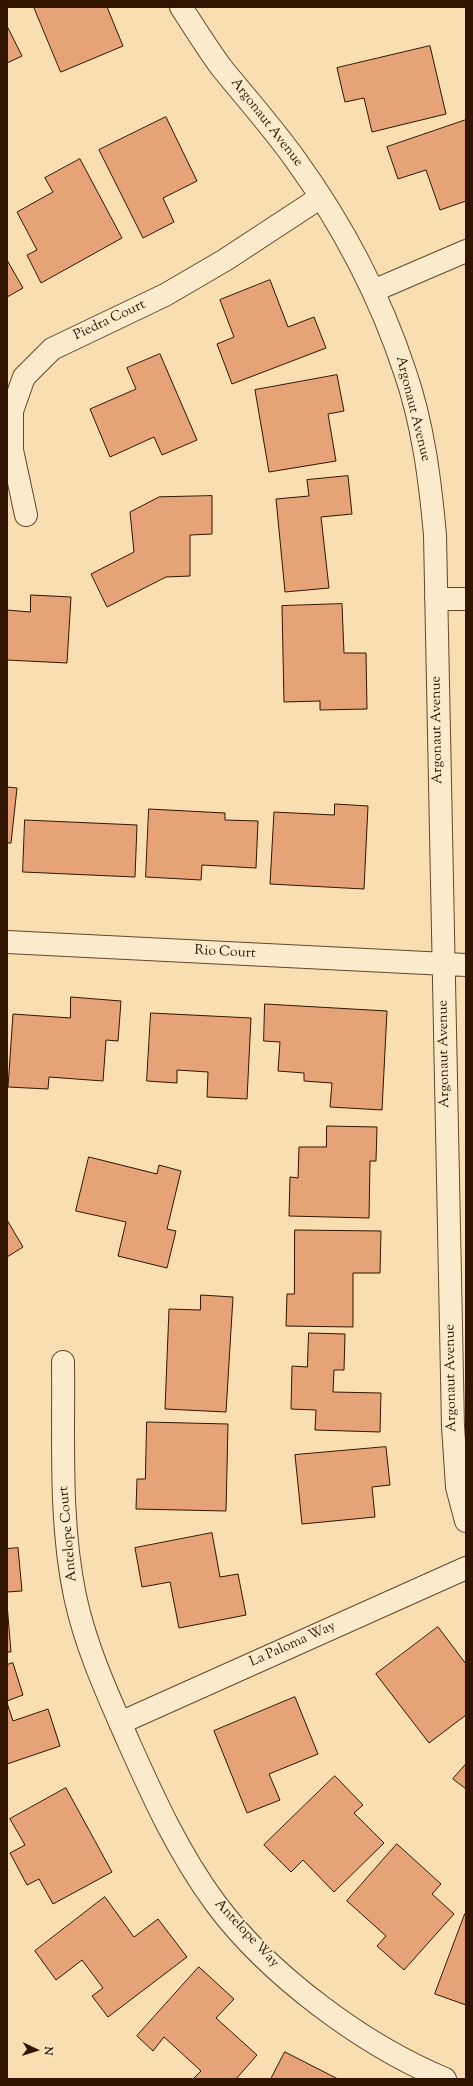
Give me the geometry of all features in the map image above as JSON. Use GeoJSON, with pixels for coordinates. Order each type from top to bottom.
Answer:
{"type":"FeatureCollection","features":[{"type":"Feature","properties":{"kind":"street","name":"Argonaut Avenue"},"geometry":{"type":"LineString","coordinates":[[181,7],[221,66],[294,158],[321,197],[349,243],[373,291],[406,373],[419,426],[430,482],[435,535],[452,1426],[457,1487],[466,1521]]}},
{"type":"Feature","properties":{"kind":"street","name":"Piedra Court"},"geometry":{"type":"LineString","coordinates":[[26,515],[12,450],[12,411],[24,377],[52,349],[165,295],[224,260],[321,197]]}},
{"type":"Feature","properties":{"kind":"street"},"geometry":{"type":"LineString","coordinates":[[373,291],[466,251]]}},
{"type":"Feature","properties":{"kind":"street"},"geometry":{"type":"LineString","coordinates":[[436,599],[466,599]]}},
{"type":"Feature","properties":{"kind":"street","name":"Rio Court"},"geometry":{"type":"LineString","coordinates":[[7,942],[466,965]]}},
{"type":"Feature","properties":{"kind":"street","name":"Antelope Court"},"geometry":{"type":"LineString","coordinates":[[63,1362],[67,1543],[75,1596],[92,1656],[120,1723]]}},
{"type":"Feature","properties":{"kind":"street","name":"La Paloma Way"},"geometry":{"type":"LineString","coordinates":[[120,1723],[466,1568]]}},
{"type":"Feature","properties":{"kind":"street","name":"Antelope Way"},"geometry":{"type":"LineString","coordinates":[[120,1723],[158,1809],[183,1854],[216,1904],[257,1950],[298,1988],[339,2019],[387,2049],[445,2079]]}},
{"type":"Feature","properties":{"kind":"building"},"geometry":{"type":"Polygon","coordinates":[[[34,7],[107,7],[123,46],[61,72],[34,7]]]}},
{"type":"Feature","properties":{"kind":"building"},"geometry":{"type":"Polygon","coordinates":[[[7,26],[22,56],[7,63],[7,26]]]}},
{"type":"Feature","properties":{"kind":"building"},"geometry":{"type":"Polygon","coordinates":[[[430,46],[446,114],[372,132],[364,98],[345,102],[337,68],[430,46]]]}},
{"type":"Feature","properties":{"kind":"building"},"geometry":{"type":"Polygon","coordinates":[[[166,117],[197,181],[163,198],[174,222],[143,238],[99,150],[166,117]]]}},
{"type":"Feature","properties":{"kind":"building"},"geometry":{"type":"Polygon","coordinates":[[[466,120],[466,201],[440,210],[426,170],[398,179],[387,147],[466,120]]]}},
{"type":"Feature","properties":{"kind":"building"},"geometry":{"type":"Polygon","coordinates":[[[80,159],[122,238],[41,283],[27,255],[37,250],[17,212],[53,192],[45,178],[80,159]]]}},
{"type":"Feature","properties":{"kind":"building"},"geometry":{"type":"Polygon","coordinates":[[[7,260],[23,288],[7,297],[7,260]]]}},
{"type":"Feature","properties":{"kind":"building"},"geometry":{"type":"Polygon","coordinates":[[[270,280],[288,327],[314,317],[326,348],[232,384],[217,344],[234,337],[220,300],[270,280]]]}},
{"type":"Feature","properties":{"kind":"building"},"geometry":{"type":"Polygon","coordinates":[[[160,354],[197,440],[162,455],[154,437],[110,457],[90,409],[136,389],[127,368],[160,354]]]}},
{"type":"Feature","properties":{"kind":"building"},"geometry":{"type":"Polygon","coordinates":[[[337,375],[344,411],[328,414],[336,461],[269,472],[255,390],[337,375]]]}},
{"type":"Feature","properties":{"kind":"building"},"geometry":{"type":"Polygon","coordinates":[[[348,476],[352,514],[321,517],[329,588],[285,592],[276,499],[309,496],[307,480],[348,476]]]}},
{"type":"Feature","properties":{"kind":"building"},"geometry":{"type":"Polygon","coordinates":[[[212,496],[212,534],[190,535],[190,576],[166,577],[107,607],[91,574],[134,552],[130,512],[159,497],[212,496]]]}},
{"type":"Feature","properties":{"kind":"building"},"geometry":{"type":"Polygon","coordinates":[[[31,595],[71,597],[67,663],[7,660],[7,610],[30,612],[31,595]]]}},
{"type":"Feature","properties":{"kind":"building"},"geometry":{"type":"Polygon","coordinates":[[[342,604],[344,653],[366,653],[367,709],[320,710],[320,701],[284,702],[282,606],[342,604]]]}},
{"type":"Feature","properties":{"kind":"building"},"geometry":{"type":"Polygon","coordinates":[[[7,787],[17,788],[11,843],[7,843],[7,787]]]}},
{"type":"Feature","properties":{"kind":"building"},"geometry":{"type":"Polygon","coordinates":[[[335,804],[368,806],[364,889],[270,884],[274,812],[334,815],[335,804]]]}},
{"type":"Feature","properties":{"kind":"building"},"geometry":{"type":"Polygon","coordinates":[[[149,809],[225,813],[225,820],[258,821],[256,868],[202,865],[201,880],[146,877],[149,809]]]}},
{"type":"Feature","properties":{"kind":"building"},"geometry":{"type":"Polygon","coordinates":[[[25,820],[137,825],[135,877],[23,872],[25,820]]]}},
{"type":"Feature","properties":{"kind":"building"},"geometry":{"type":"Polygon","coordinates":[[[71,997],[121,1001],[118,1041],[106,1040],[103,1081],[49,1077],[48,1089],[8,1087],[13,1014],[70,1018],[71,997]]]}},
{"type":"Feature","properties":{"kind":"building"},"geometry":{"type":"Polygon","coordinates":[[[265,1004],[387,1011],[382,1110],[330,1107],[332,1083],[304,1081],[304,1073],[278,1071],[280,1042],[264,1041],[265,1004]]]}},
{"type":"Feature","properties":{"kind":"building"},"geometry":{"type":"Polygon","coordinates":[[[151,1013],[251,1018],[247,1099],[207,1097],[208,1072],[177,1070],[177,1083],[147,1081],[151,1013]]]}},
{"type":"Feature","properties":{"kind":"building"},"geometry":{"type":"Polygon","coordinates":[[[327,1126],[377,1127],[376,1161],[370,1161],[369,1218],[289,1216],[290,1177],[298,1178],[299,1147],[326,1147],[327,1126]]]}},
{"type":"Feature","properties":{"kind":"building"},"geometry":{"type":"Polygon","coordinates":[[[89,1157],[157,1174],[159,1165],[181,1171],[167,1229],[176,1231],[167,1268],[118,1256],[126,1222],[76,1211],[89,1157]]]}},
{"type":"Feature","properties":{"kind":"building"},"geometry":{"type":"Polygon","coordinates":[[[7,1220],[23,1247],[7,1257],[7,1220]]]}},
{"type":"Feature","properties":{"kind":"building"},"geometry":{"type":"Polygon","coordinates":[[[295,1230],[381,1231],[380,1273],[353,1273],[353,1327],[286,1326],[287,1294],[294,1294],[295,1230]]]}},
{"type":"Feature","properties":{"kind":"building"},"geometry":{"type":"Polygon","coordinates":[[[201,1295],[233,1297],[226,1412],[165,1409],[169,1309],[200,1310],[201,1295]]]}},
{"type":"Feature","properties":{"kind":"building"},"geometry":{"type":"Polygon","coordinates":[[[309,1333],[345,1334],[344,1370],[334,1370],[333,1392],[381,1393],[380,1432],[315,1430],[316,1410],[291,1409],[292,1366],[307,1367],[309,1333]]]}},
{"type":"Feature","properties":{"kind":"building"},"geometry":{"type":"Polygon","coordinates":[[[147,1422],[228,1424],[226,1511],[136,1509],[137,1479],[145,1479],[147,1422]]]}},
{"type":"Feature","properties":{"kind":"building"},"geometry":{"type":"Polygon","coordinates":[[[386,1447],[390,1485],[372,1487],[375,1517],[302,1524],[295,1455],[386,1447]]]}},
{"type":"Feature","properties":{"kind":"building"},"geometry":{"type":"Polygon","coordinates":[[[212,1533],[220,1577],[238,1574],[246,1615],[179,1628],[170,1582],[142,1587],[135,1548],[212,1533]]]}},
{"type":"Feature","properties":{"kind":"building"},"geometry":{"type":"Polygon","coordinates":[[[18,1548],[22,1591],[7,1592],[7,1549],[18,1548]]]}},
{"type":"Feature","properties":{"kind":"building"},"geometry":{"type":"Polygon","coordinates":[[[7,1604],[11,1652],[7,1652],[7,1604]]]}},
{"type":"Feature","properties":{"kind":"building"},"geometry":{"type":"Polygon","coordinates":[[[438,1627],[466,1664],[466,1715],[429,1743],[376,1674],[438,1627]]]}},
{"type":"Feature","properties":{"kind":"building"},"geometry":{"type":"Polygon","coordinates":[[[13,1663],[23,1695],[7,1701],[7,1665],[13,1663]]]}},
{"type":"Feature","properties":{"kind":"building"},"geometry":{"type":"Polygon","coordinates":[[[295,1697],[318,1754],[269,1774],[280,1800],[247,1813],[214,1731],[295,1697]]]}},
{"type":"Feature","properties":{"kind":"building"},"geometry":{"type":"Polygon","coordinates":[[[7,1703],[13,1721],[48,1709],[60,1746],[7,1764],[7,1703]]]}},
{"type":"Feature","properties":{"kind":"building"},"geometry":{"type":"Polygon","coordinates":[[[466,1764],[466,1789],[453,1779],[466,1764]]]}},
{"type":"Feature","properties":{"kind":"building"},"geometry":{"type":"Polygon","coordinates":[[[335,1776],[363,1805],[354,1813],[384,1843],[334,1892],[303,1860],[291,1872],[264,1845],[335,1776]]]}},
{"type":"Feature","properties":{"kind":"building"},"geometry":{"type":"Polygon","coordinates":[[[66,1788],[112,1872],[53,1904],[39,1879],[27,1885],[10,1853],[25,1845],[10,1819],[66,1788]]]}},
{"type":"Feature","properties":{"kind":"building"},"geometry":{"type":"Polygon","coordinates":[[[397,1844],[441,1884],[432,1894],[454,1914],[404,1970],[377,1946],[386,1936],[347,1901],[397,1844]]]}},
{"type":"Feature","properties":{"kind":"building"},"geometry":{"type":"Polygon","coordinates":[[[105,1897],[134,1937],[158,1919],[187,1957],[108,2017],[92,1996],[103,1988],[82,1960],[56,1980],[35,1951],[105,1897]]]}},
{"type":"Feature","properties":{"kind":"building"},"geometry":{"type":"Polygon","coordinates":[[[465,1914],[466,1915],[466,2005],[435,1994],[465,1914]]]}},
{"type":"Feature","properties":{"kind":"building"},"geometry":{"type":"Polygon","coordinates":[[[199,1967],[234,1999],[216,2018],[257,2055],[236,2079],[193,2079],[201,2071],[164,2037],[153,2051],[137,2036],[199,1967]]]}},
{"type":"Feature","properties":{"kind":"building"},"geometry":{"type":"Polygon","coordinates":[[[285,2052],[338,2079],[271,2079],[285,2052]]]}}]}
